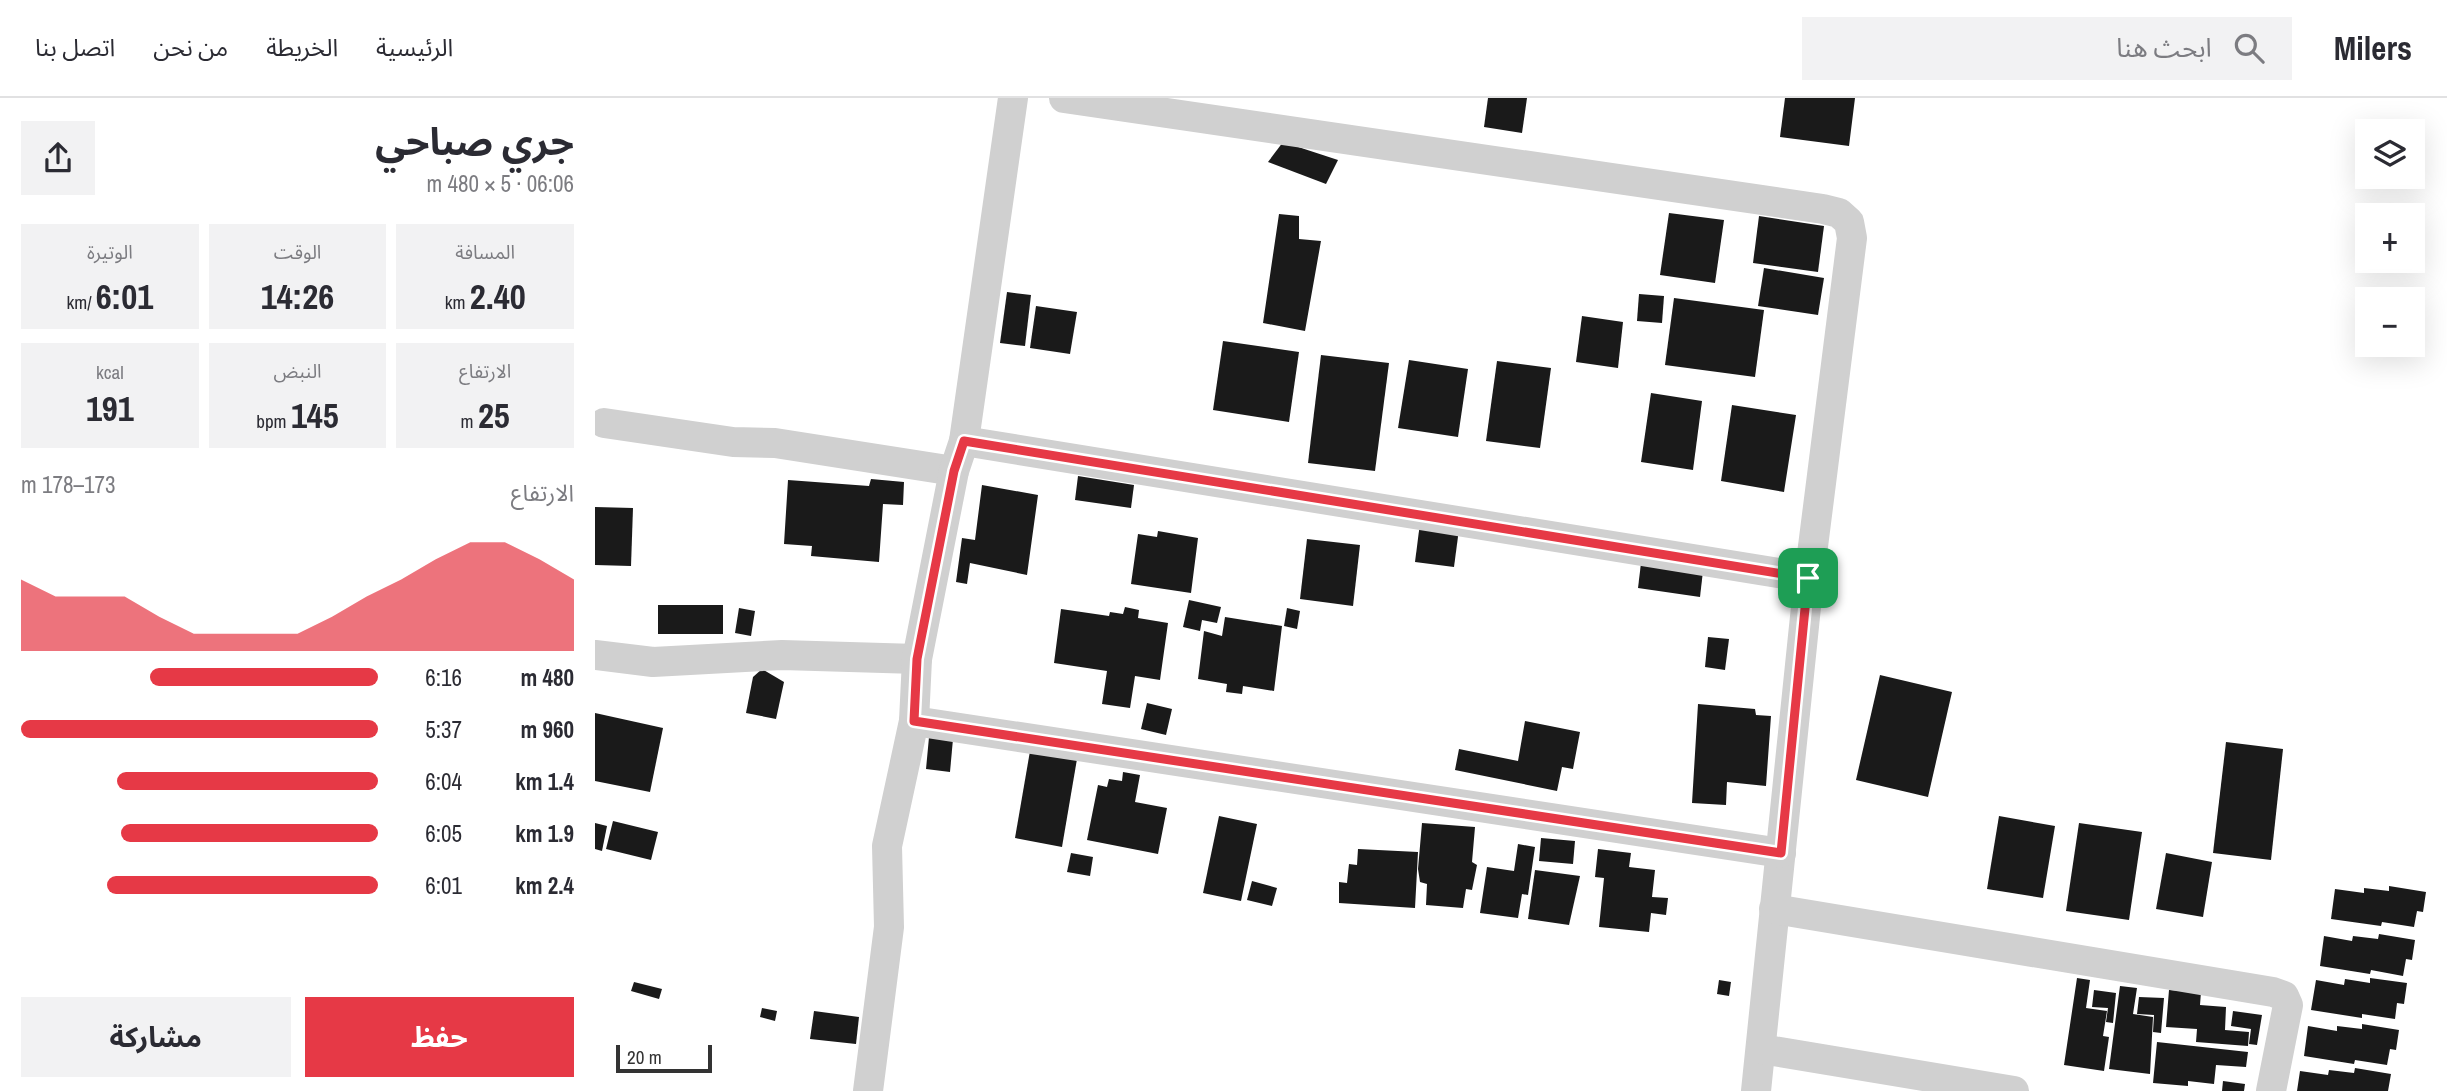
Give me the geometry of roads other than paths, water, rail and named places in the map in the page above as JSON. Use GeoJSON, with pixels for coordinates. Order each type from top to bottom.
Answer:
{"type":"FeatureCollection","features":[{"type":"Feature","properties":{"kind":"street"},"geometry":{"type":"LineString","coordinates":[[869,1091],[889,927],[887,845],[914,721],[917,659],[954,471],[964,441],[1013,98]]}},
{"type":"Feature","properties":{"kind":"street"},"geometry":{"type":"LineString","coordinates":[[1064,98],[1142,104],[1823,209],[1839,213],[1849,222],[1852,238],[1808,578],[1756,1091]]}},
{"type":"Feature","properties":{"kind":"street"},"geometry":{"type":"LineString","coordinates":[[604,423],[733,442],[775,443],[954,471]]}},
{"type":"Feature","properties":{"kind":"street"},"geometry":{"type":"LineString","coordinates":[[964,441],[1808,578]]}},
{"type":"Feature","properties":{"kind":"street"},"geometry":{"type":"LineString","coordinates":[[595,655],[653,662],[782,655],[917,659]]}},
{"type":"Feature","properties":{"kind":"street"},"geometry":{"type":"LineString","coordinates":[[914,721],[1781,853]]}},
{"type":"Feature","properties":{"kind":"street"},"geometry":{"type":"LineString","coordinates":[[1774,909],[2284,996],[2288,1005],[2271,1091]]}},
{"type":"Feature","properties":{"kind":"street"},"geometry":{"type":"LineString","coordinates":[[1761,1049],[2014,1091]]}}]}
